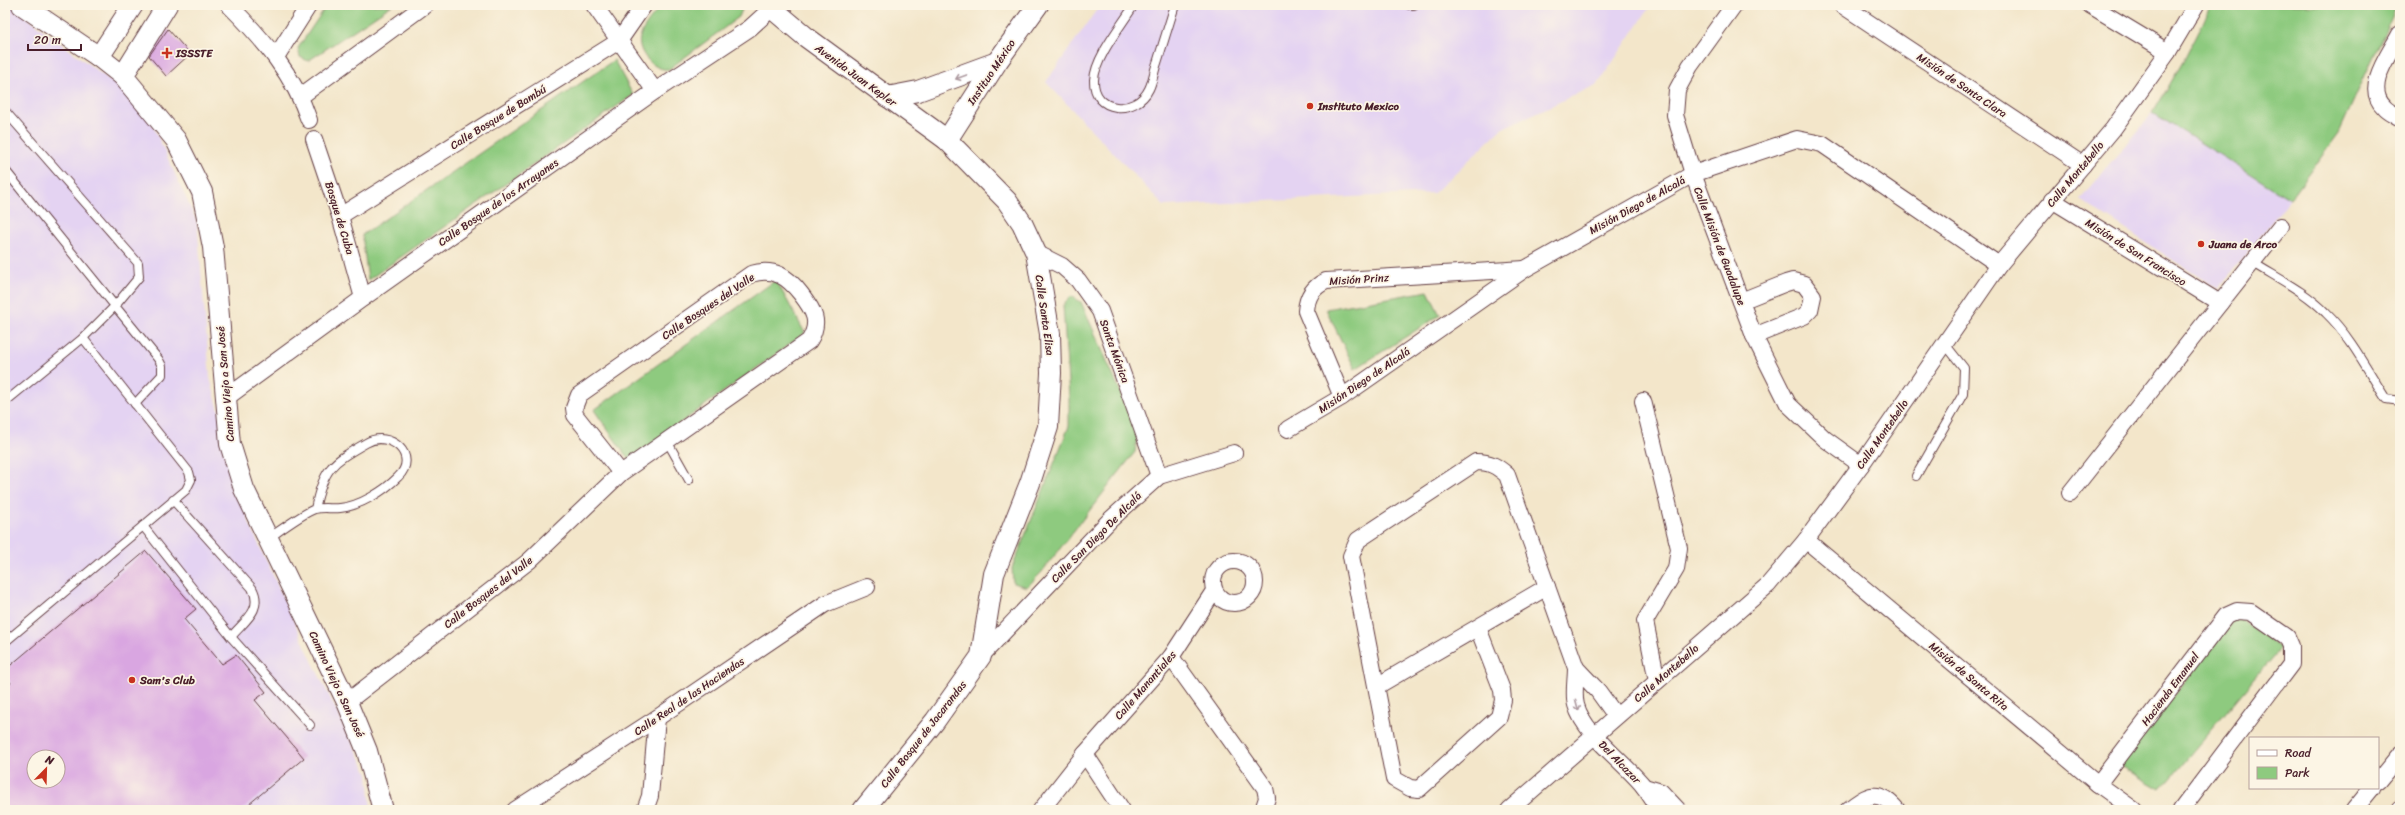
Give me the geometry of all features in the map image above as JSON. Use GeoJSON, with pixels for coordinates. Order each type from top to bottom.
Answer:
{"type":"FeatureCollection","features":[{"type":"Feature","properties":{"kind":"street","name":"Camino Viejo a San José"},"geometry":{"type":"LineString","coordinates":[[22,5],[99,57],[123,76],[176,140],[202,192],[213,247],[230,444],[244,489],[347,702],[367,750],[383,810]]}},
{"type":"Feature","properties":{"kind":"street"},"geometry":{"type":"LineString","coordinates":[[99,57],[133,5]]}},
{"type":"Feature","properties":{"kind":"street"},"geometry":{"type":"LineString","coordinates":[[123,76],[168,5]]}},
{"type":"Feature","properties":{"kind":"street"},"geometry":{"type":"LineString","coordinates":[[229,5],[253,29],[276,57],[301,96],[309,120]]}},
{"type":"Feature","properties":{"kind":"street"},"geometry":{"type":"LineString","coordinates":[[276,57],[308,5]]}},
{"type":"Feature","properties":{"kind":"street"},"geometry":{"type":"LineString","coordinates":[[301,96],[425,5]]}},
{"type":"Feature","properties":{"kind":"street"},"geometry":{"type":"LineString","coordinates":[[594,5],[655,91]]}},
{"type":"Feature","properties":{"kind":"street","name":"Calle Bosque de Bambú"},"geometry":{"type":"LineString","coordinates":[[340,216],[619,41],[644,5]]}},
{"type":"Feature","properties":{"kind":"street","name":"Instituo México"},"geometry":{"type":"LineString","coordinates":[[947,140],[997,62],[1038,5]]}},
{"type":"Feature","properties":{"kind":"street","name":"Calle Misión de Guadalupe"},"geometry":{"type":"LineString","coordinates":[[1734,5],[1690,66],[1677,90],[1675,115],[1693,174],[1754,336],[1788,404],[1825,439],[1861,465]]}},
{"type":"Feature","properties":{"kind":"street","name":"Misión de Santa Clara"},"geometry":{"type":"LineString","coordinates":[[1842,5],[2083,165]]}},
{"type":"Feature","properties":{"kind":"street"},"geometry":{"type":"LineString","coordinates":[[2090,5],[2168,52]]}},
{"type":"Feature","properties":{"kind":"street","name":"Calle Montebello"},"geometry":{"type":"LineString","coordinates":[[1509,810],[1768,585],[1806,540],[1861,465],[1999,265],[2113,129],[2168,52],[2196,5]]}},
{"type":"Feature","properties":{"kind":"street","name":"Calle Bosque de los Arrayanes"},"geometry":{"type":"LineString","coordinates":[[226,398],[363,298],[655,91],[750,28],[770,7]]}},
{"type":"Feature","properties":{"kind":"street","name":"Avenida Juan Kepler"},"geometry":{"type":"LineString","coordinates":[[770,7],[806,38],[947,140]]}},
{"type":"Feature","properties":{"kind":"street"},"geometry":{"type":"LineString","coordinates":[[2400,34],[2378,76],[2375,89],[2384,107],[2400,118]]}},
{"type":"Feature","properties":{"kind":"street"},"geometry":{"type":"LineString","coordinates":[[887,97],[918,91],[997,62]]}},
{"type":"Feature","properties":{"kind":"street","name":"Bosque de Cuba"},"geometry":{"type":"LineString","coordinates":[[314,139],[340,216],[363,298]]}},
{"type":"Feature","properties":{"kind":"street","name":"Misión Diego de Alcalá"},"geometry":{"type":"LineString","coordinates":[[1288,428],[1342,398],[1525,269],[1693,174],[1797,139],[1814,141],[1999,265]]}},
{"type":"Feature","properties":{"kind":"street","name":"Calle Santa Elisa"},"geometry":{"type":"LineString","coordinates":[[947,140],[1007,201],[1022,223],[1036,253],[1050,334],[1051,373],[1048,427],[1030,482],[994,574],[981,656]]}},
{"type":"Feature","properties":{"kind":"street","name":"Misión de San Francisco"},"geometry":{"type":"LineString","coordinates":[[2052,200],[2220,303]]}},
{"type":"Feature","properties":{"kind":"street"},"geometry":{"type":"LineString","coordinates":[[2070,493],[2281,226]]}},
{"type":"Feature","properties":{"kind":"street","name":"Santa Mónica"},"geometry":{"type":"LineString","coordinates":[[1036,253],[1062,266],[1078,280],[1100,311],[1159,476]]}},
{"type":"Feature","properties":{"kind":"street","name":"Misión Prinz"},"geometry":{"type":"LineString","coordinates":[[1342,398],[1306,311],[1307,301],[1312,290],[1319,284],[1326,281],[1525,269]]}},
{"type":"Feature","properties":{"kind":"street","name":"Calle Bosques del Valle"},"geometry":{"type":"LineString","coordinates":[[347,702],[529,561],[621,473],[809,341],[816,326],[814,310],[790,280],[766,272],[751,274],[579,395],[574,408],[575,415],[621,473]]}},
{"type":"Feature","properties":{"kind":"street"},"geometry":{"type":"LineString","coordinates":[[1741,301],[1793,281],[1804,284],[1813,296],[1810,310],[1804,316],[1754,336]]}},
{"type":"Feature","properties":{"kind":"street"},"geometry":{"type":"LineString","coordinates":[[1643,400],[1679,548],[1676,569],[1645,621],[1657,681]]}},
{"type":"Feature","properties":{"kind":"street","name":"Calle San Diego De Alcalá"},"geometry":{"type":"LineString","coordinates":[[981,656],[1110,520],[1159,476],[1234,453]]}},
{"type":"Feature","properties":{"kind":"street"},"geometry":{"type":"LineString","coordinates":[[1478,628],[1502,690],[1502,709],[1499,717],[1419,789],[1410,788],[1394,779],[1377,686],[1351,564],[1353,547],[1358,540],[1476,462],[1487,462],[1498,467],[1507,475],[1576,668],[1598,691],[1616,716]]}},
{"type":"Feature","properties":{"kind":"street","name":"Misión de Santa Rita"},"geometry":{"type":"LineString","coordinates":[[1806,540],[2098,784],[2134,810]]}},
{"type":"Feature","properties":{"kind":"street","name":"Calle Real de las Haciendas"},"geometry":{"type":"LineString","coordinates":[[515,810],[657,718],[825,604],[867,587]]}},
{"type":"Feature","properties":{"kind":"street"},"geometry":{"type":"LineString","coordinates":[[1377,686],[1547,587]]}},
{"type":"Feature","properties":{"kind":"street","name":"Calle Manantiales"},"geometry":{"type":"LineString","coordinates":[[1041,810],[1085,754],[1171,657],[1214,591]]}},
{"type":"Feature","properties":{"kind":"street","name":"Hacienda Emanuel"},"geometry":{"type":"LineString","coordinates":[[2098,784],[2226,616],[2237,611],[2251,612],[2287,637],[2291,646],[2291,664],[2181,810]]}},
{"type":"Feature","properties":{"kind":"street","name":"Calle Bosque de Jacarandas"},"geometry":{"type":"LineString","coordinates":[[863,810],[935,721],[981,656]]}},
{"type":"Feature","properties":{"kind":"street"},"geometry":{"type":"LineString","coordinates":[[1171,657],[1264,788],[1267,798],[1263,810]]}},
{"type":"Feature","properties":{"kind":"street","name":"Del Alcazar"},"geometry":{"type":"LineString","coordinates":[[1576,668],[1576,706],[1595,736],[1644,788],[1653,803],[1661,810]]}},
{"type":"Feature","properties":{"kind":"street"},"geometry":{"type":"LineString","coordinates":[[645,810],[650,796],[657,718]]}},
{"type":"Feature","properties":{"kind":"street"},"geometry":{"type":"LineString","coordinates":[[1085,754],[1122,810]]}},
{"type":"Feature","properties":{"kind":"street"},"geometry":{"type":"LineString","coordinates":[[2379,780],[2400,754]]}},
{"type":"Feature","properties":{"kind":"street","name":"Del Alcazar"},"geometry":{"type":"LineString","coordinates":[[1644,788],[1661,792],[1678,810]]}},
{"type":"Feature","properties":{"kind":"street"},"geometry":{"type":"LineString","coordinates":[[2354,810],[2371,789]]}},
{"type":"Feature","properties":{"kind":"street"},"geometry":{"type":"LineString","coordinates":[[1848,810],[1865,797],[1873,795],[1890,801],[1897,810]]}},
{"type":"Feature","properties":{"kind":"lane"},"geometry":{"type":"LineString","coordinates":[[1134,5],[1098,63],[1094,80],[1098,96],[1106,104],[1119,108],[1135,105],[1148,90],[1175,5]]}},
{"type":"Feature","properties":{"kind":"lane"},"geometry":{"type":"LineString","coordinates":[[1408,5],[1414,5]]}},
{"type":"Feature","properties":{"kind":"lane"},"geometry":{"type":"LineString","coordinates":[[5,111],[138,263],[139,277],[115,306],[83,338],[5,402]]}},
{"type":"Feature","properties":{"kind":"lane"},"geometry":{"type":"LineString","coordinates":[[5,170],[162,366],[162,375],[134,404]]}},
{"type":"Feature","properties":{"kind":"lane"},"geometry":{"type":"LineString","coordinates":[[2252,262],[2314,302],[2326,313],[2339,327],[2386,399],[2400,401]]}},
{"type":"Feature","properties":{"kind":"lane"},"geometry":{"type":"LineString","coordinates":[[5,642],[186,490],[191,480],[189,472],[83,338]]}},
{"type":"Feature","properties":{"kind":"lane"},"geometry":{"type":"LineString","coordinates":[[1916,476],[1963,394],[1964,368],[1945,344]]}},
{"type":"Feature","properties":{"kind":"lane"},"geometry":{"type":"LineString","coordinates":[[268,538],[315,509],[352,506],[383,490],[400,476],[403,468],[404,454],[401,448],[388,439],[378,439],[369,441],[342,456],[334,462],[324,477],[315,509]]}},
{"type":"Feature","properties":{"kind":"lane"},"geometry":{"type":"LineString","coordinates":[[667,441],[689,480]]}},
{"type":"Feature","properties":{"kind":"lane"},"geometry":{"type":"LineString","coordinates":[[174,500],[252,588],[256,596],[257,604],[254,610],[231,636]]}},
{"type":"Feature","properties":{"kind":"lane"},"geometry":{"type":"LineString","coordinates":[[142,526],[231,636],[310,725]]}},
{"type":"Feature","properties":{"kind":"shaded area"},"geometry":{"type":"Polygon","coordinates":[[[5,5],[10,5],[144,106],[197,222],[210,378],[250,525],[313,663],[368,774],[371,810],[5,810],[5,5]]]}},
{"type":"Feature","properties":{"kind":"shaded area","name":"Instituto Mexico"},"geometry":{"type":"Polygon","coordinates":[[[1100,5],[1651,5],[1598,84],[1501,129],[1434,193],[1164,206],[1046,82],[1100,5]]]}},
{"type":"Feature","properties":{"kind":"shaded area","name":"Juana de Arco"},"geometry":{"type":"Polygon","coordinates":[[[2153,113],[2290,199],[2218,289],[2080,200],[2153,113]]]}},
{"type":"Feature","properties":{"kind":"green space"},"geometry":{"type":"Polygon","coordinates":[[[327,5],[392,5],[308,61],[300,57],[298,48],[327,5]]]}},
{"type":"Feature","properties":{"kind":"green space"},"geometry":{"type":"Polygon","coordinates":[[[661,5],[744,5],[739,17],[669,69],[664,69],[648,60],[641,49],[640,43],[640,37],[644,29],[661,5]]]}},
{"type":"Feature","properties":{"kind":"green space"},"geometry":{"type":"Polygon","coordinates":[[[2212,5],[2397,5],[2339,133],[2290,199],[2153,113],[2184,60],[2212,5]]]}},
{"type":"Feature","properties":{"kind":"green space"},"geometry":{"type":"Polygon","coordinates":[[[614,60],[633,95],[368,280],[362,235],[614,60]]]}},
{"type":"Feature","properties":{"kind":"green space"},"geometry":{"type":"Polygon","coordinates":[[[776,280],[805,333],[629,460],[594,410],[776,280]]]}},
{"type":"Feature","properties":{"kind":"green space"},"geometry":{"type":"Polygon","coordinates":[[[1428,291],[1440,315],[1355,369],[1326,309],[1428,291]]]}},
{"type":"Feature","properties":{"kind":"green space"},"geometry":{"type":"Polygon","coordinates":[[[1071,296],[1081,302],[1138,432],[1135,452],[1041,573],[1027,587],[1013,583],[1012,568],[1069,426],[1069,398],[1063,305],[1071,296]]]}},
{"type":"Feature","properties":{"kind":"green space"},"geometry":{"type":"Polygon","coordinates":[[[2235,615],[2280,648],[2161,789],[2121,766],[2235,615]]]}},
{"type":"Feature","properties":{"kind":"building","name":"ISSSTE"},"geometry":{"type":"Polygon","coordinates":[[[168,29],[190,54],[166,76],[149,56],[168,29]]]}},
{"type":"Feature","properties":{"kind":"building","name":"Sam's Club"},"geometry":{"type":"Polygon","coordinates":[[[146,551],[196,609],[184,619],[222,664],[236,655],[266,692],[255,700],[304,758],[242,810],[5,810],[5,688],[11,683],[5,676],[5,670],[146,551]]]}},
{"type":"Feature","properties":{"kind":"place","name":"ISSSTE"},"geometry":{"type":"Point","coordinates":[167,53]}},
{"type":"Feature","properties":{"kind":"place","name":"Instituto Mexico"},"geometry":{"type":"Point","coordinates":[1310,106]}},
{"type":"Feature","properties":{"kind":"place","name":"Juana de Arco"},"geometry":{"type":"Point","coordinates":[2201,244]}},
{"type":"Feature","properties":{"kind":"place","name":"Sam's Club"},"geometry":{"type":"Point","coordinates":[132,680]}}]}
